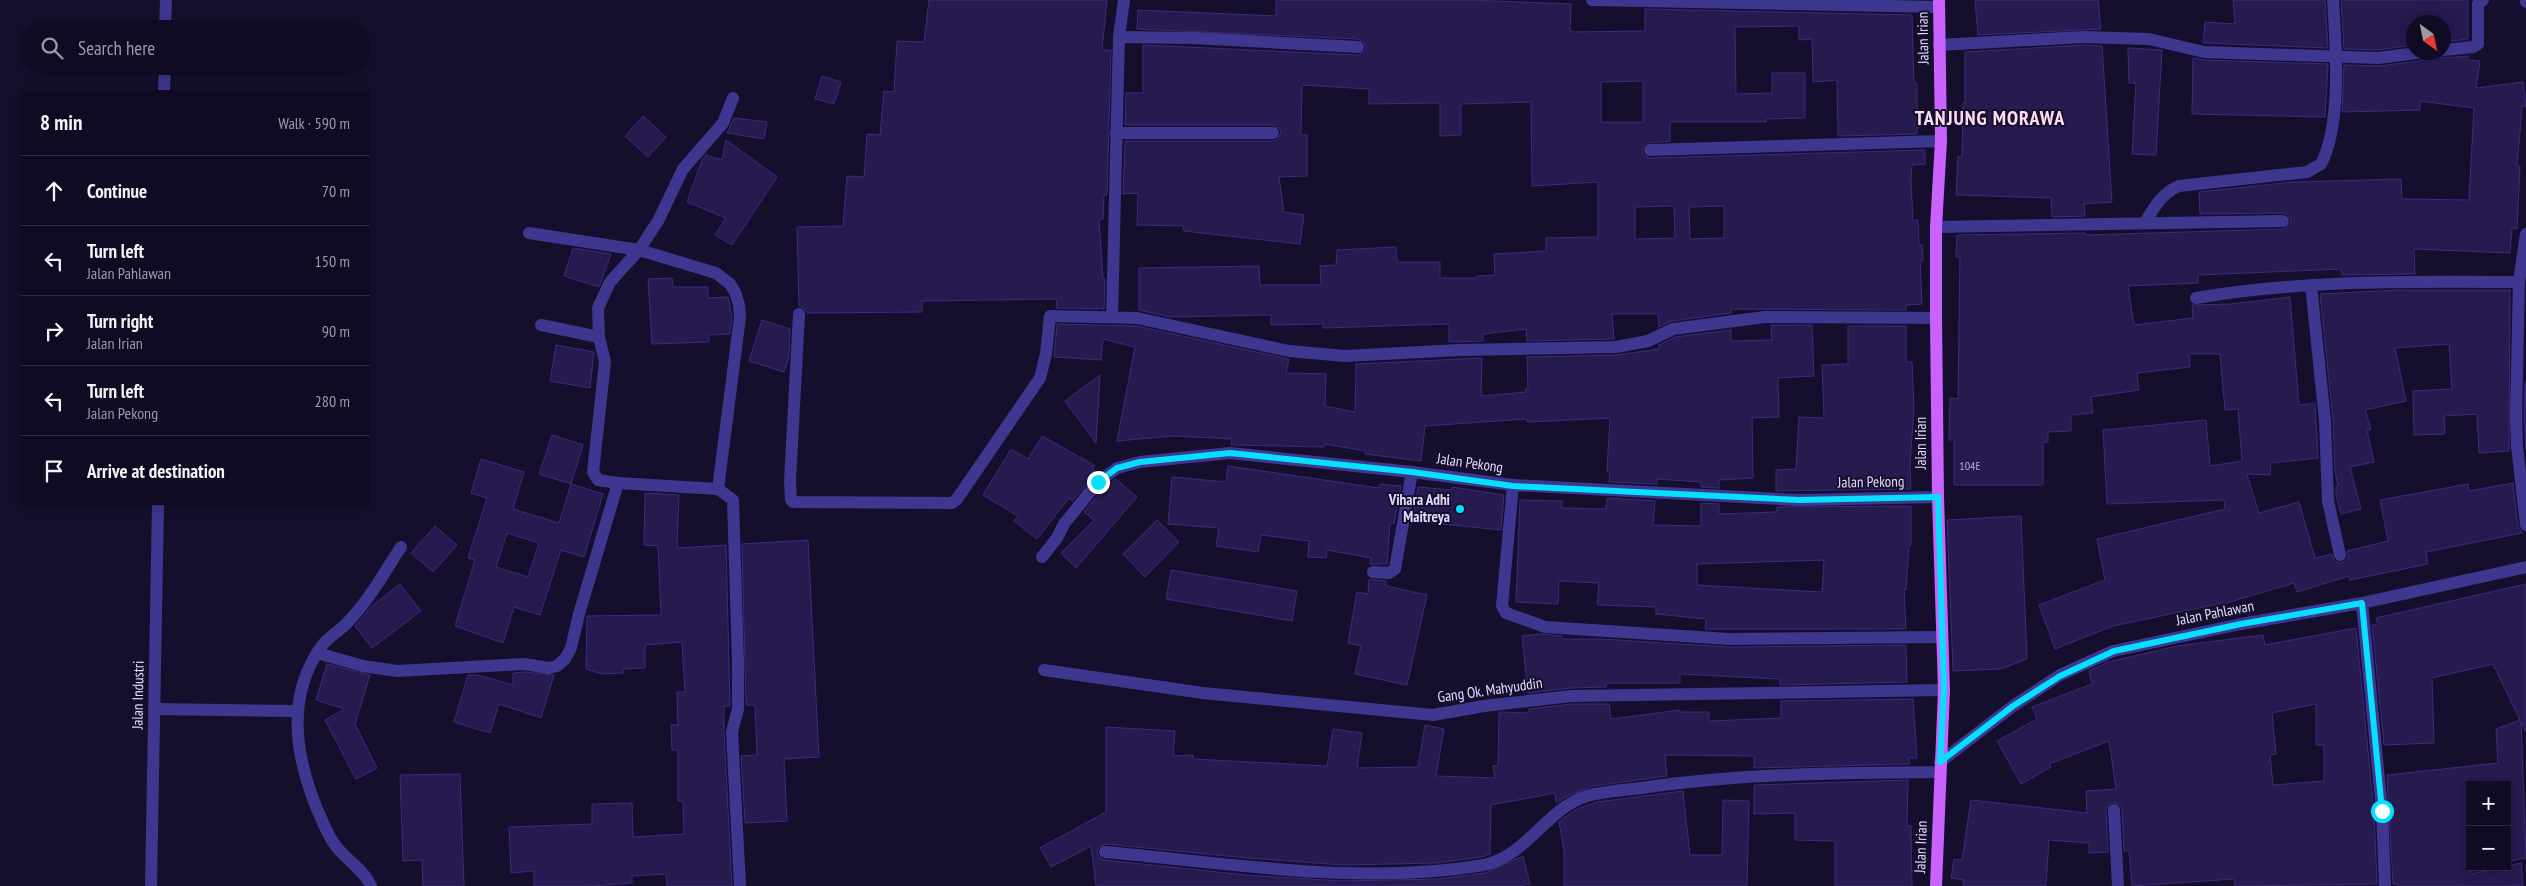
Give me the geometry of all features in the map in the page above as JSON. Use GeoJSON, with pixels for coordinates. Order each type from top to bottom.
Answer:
{"type":"FeatureCollection","features":[{"type":"Feature","properties":{"kind":"main road","name":"Jalan Irian"},"geometry":{"type":"LineString","coordinates":[[1936,886],[1944,690],[1938,497],[1936,318],[1936,227],[1941,141],[1939,3]]}},
{"type":"Feature","properties":{"kind":"street"},"geometry":{"type":"LineString","coordinates":[[165,20],[166,0]]}},
{"type":"Feature","properties":{"kind":"street"},"geometry":{"type":"LineString","coordinates":[[1112,317],[1116,133],[1120,37],[1124,0]]}},
{"type":"Feature","properties":{"kind":"street"},"geometry":{"type":"LineString","coordinates":[[1592,0],[1939,3]]}},
{"type":"Feature","properties":{"kind":"street"},"geometry":{"type":"LineString","coordinates":[[2145,223],[2155,205],[2169,190],[2179,186],[2307,172],[2322,164],[2332,135],[2337,57],[2333,0]]}},
{"type":"Feature","properties":{"kind":"street"},"geometry":{"type":"LineString","coordinates":[[2451,49],[2478,44],[2478,4],[2483,0]]}},
{"type":"Feature","properties":{"kind":"street"},"geometry":{"type":"LineString","coordinates":[[1120,37],[1194,38],[1358,47]]}},
{"type":"Feature","properties":{"kind":"street"},"geometry":{"type":"LineString","coordinates":[[1939,45],[2103,37],[2149,39],[2204,52],[2378,58],[2406,54]]}},
{"type":"Feature","properties":{"kind":"street"},"geometry":{"type":"LineString","coordinates":[[164,75],[164,90]]}},
{"type":"Feature","properties":{"kind":"street"},"geometry":{"type":"LineString","coordinates":[[733,98],[723,124],[683,169],[658,221],[639,250],[605,291],[598,308],[599,337],[604,362],[593,472],[598,480],[618,483],[718,488],[733,500],[738,709],[732,732],[740,886]]}},
{"type":"Feature","properties":{"kind":"street"},"geometry":{"type":"LineString","coordinates":[[1116,133],[1273,133]]}},
{"type":"Feature","properties":{"kind":"street"},"geometry":{"type":"LineString","coordinates":[[1650,150],[1941,141]]}},
{"type":"Feature","properties":{"kind":"street"},"geometry":{"type":"LineString","coordinates":[[1936,227],[2283,221]]}},
{"type":"Feature","properties":{"kind":"street"},"geometry":{"type":"LineString","coordinates":[[529,233],[639,250],[716,273],[730,284],[737,297],[740,317],[718,488]]}},
{"type":"Feature","properties":{"kind":"street"},"geometry":{"type":"LineString","coordinates":[[2526,234],[2519,282],[2516,416],[2516,446],[2526,525]]}},
{"type":"Feature","properties":{"kind":"street"},"geometry":{"type":"LineString","coordinates":[[2196,298],[2311,285],[2389,281],[2519,282]]}},
{"type":"Feature","properties":{"kind":"street"},"geometry":{"type":"LineString","coordinates":[[2311,285],[2324,421],[2328,501],[2340,555]]}},
{"type":"Feature","properties":{"kind":"street"},"geometry":{"type":"LineString","coordinates":[[799,314],[790,481],[791,500],[793,502],[932,503],[952,503],[957,499],[1040,378],[1046,354],[1050,316],[1137,318],[1289,351],[1345,356],[1459,350],[1616,347],[1648,341],[1673,329],[1765,317],[1936,318]]}},
{"type":"Feature","properties":{"kind":"street"},"geometry":{"type":"LineString","coordinates":[[541,325],[599,337]]}},
{"type":"Feature","properties":{"kind":"street","name":"Jalan Pekong"},"geometry":{"type":"LineString","coordinates":[[1042,557],[1057,538],[1064,524],[1098,482],[1117,468],[1140,462],[1230,453],[1412,472],[1513,486],[1799,500],[1938,497]]}},
{"type":"Feature","properties":{"kind":"street"},"geometry":{"type":"LineString","coordinates":[[1373,572],[1388,573],[1395,569],[1412,472]]}},
{"type":"Feature","properties":{"kind":"street"},"geometry":{"type":"LineString","coordinates":[[317,653],[363,666],[396,671],[524,664],[549,668],[558,666],[565,660],[571,648],[578,614],[618,483]]}},
{"type":"Feature","properties":{"kind":"street"},"geometry":{"type":"LineString","coordinates":[[1513,486],[1502,606],[1506,613],[1545,627],[1729,639],[1942,637]]}},
{"type":"Feature","properties":{"kind":"street","name":"Jalan Industri"},"geometry":{"type":"LineString","coordinates":[[150,886],[158,505]]}},
{"type":"Feature","properties":{"kind":"street"},"geometry":{"type":"LineString","coordinates":[[371,886],[359,869],[339,851],[324,826],[297,743],[297,711],[305,673],[322,645],[346,624],[362,605],[401,547]]}},
{"type":"Feature","properties":{"kind":"street","name":"Jalan Pahlawan"},"geometry":{"type":"LineString","coordinates":[[1940,767],[2013,706],[2060,676],[2114,651],[2241,624],[2362,603],[2526,567]]}},
{"type":"Feature","properties":{"kind":"street"},"geometry":{"type":"LineString","coordinates":[[2362,603],[2382,811],[2385,886]]}},
{"type":"Feature","properties":{"kind":"street","name":"Gang Ok. Mahyuddin"},"geometry":{"type":"LineString","coordinates":[[1044,670],[1203,693],[1433,715],[1484,706],[1571,696],[1944,690]]}},
{"type":"Feature","properties":{"kind":"street"},"geometry":{"type":"LineString","coordinates":[[154,709],[297,711]]}},
{"type":"Feature","properties":{"kind":"street"},"geometry":{"type":"LineString","coordinates":[[1105,852],[1186,860],[1240,869],[1404,875],[1485,865],[1509,856],[1565,808],[1586,797],[1713,779],[1940,767]]}},
{"type":"Feature","properties":{"kind":"street"},"geometry":{"type":"LineString","coordinates":[[2114,810],[2118,886]]}},
{"type":"Feature","properties":{"kind":"building"},"geometry":{"type":"Polygon","coordinates":[[[929,0],[1107,0],[1102,50],[1111,50],[1107,195],[1104,195],[1103,219],[1099,219],[1103,279],[1105,279],[1104,309],[1056,308],[1057,299],[922,301],[922,312],[807,313],[804,308],[799,306],[797,227],[843,226],[847,176],[864,177],[867,134],[880,135],[884,91],[894,92],[897,41],[924,42],[929,0]]]}},
{"type":"Feature","properties":{"kind":"building"},"geometry":{"type":"Polygon","coordinates":[[[1276,0],[1469,0],[1571,4],[1570,31],[1575,32],[1645,31],[1645,9],[1912,15],[1914,83],[1917,83],[1917,134],[1838,136],[1837,80],[1813,82],[1812,39],[1799,40],[1799,26],[1735,27],[1736,94],[1772,93],[1772,73],[1805,73],[1805,118],[1766,119],[1766,122],[1670,122],[1670,141],[1646,143],[1642,150],[1643,155],[1650,158],[1925,150],[1925,164],[1912,165],[1911,181],[1913,220],[1918,220],[1919,245],[1922,245],[1923,261],[1920,261],[1922,304],[1906,305],[1906,310],[1731,309],[1731,313],[1672,321],[1659,327],[1658,314],[1612,314],[1614,339],[1527,341],[1526,329],[1483,334],[1483,341],[1449,342],[1449,324],[1323,328],[1323,324],[1271,325],[1271,315],[1170,317],[1139,310],[1139,268],[1259,266],[1260,285],[1321,285],[1320,266],[1336,265],[1337,250],[1396,247],[1397,262],[1440,262],[1440,278],[1477,278],[1477,276],[1495,275],[1494,254],[1546,251],[1546,238],[1598,237],[1598,182],[1532,186],[1531,102],[1461,104],[1461,135],[1440,136],[1440,104],[1369,104],[1369,89],[1302,85],[1301,135],[1307,135],[1307,176],[1279,177],[1284,212],[1304,215],[1300,244],[1184,231],[1183,226],[1137,225],[1138,193],[1123,194],[1125,141],[1273,141],[1277,140],[1281,133],[1280,129],[1273,125],[1125,125],[1126,93],[1143,93],[1143,45],[1358,55],[1364,52],[1366,47],[1363,41],[1358,39],[1137,29],[1138,10],[1276,16],[1276,0]],[[1643,81],[1601,82],[1601,122],[1643,122],[1643,81]],[[1674,206],[1635,207],[1635,239],[1675,238],[1674,206]],[[1724,206],[1689,207],[1690,239],[1724,238],[1724,206]]]}},
{"type":"Feature","properties":{"kind":"building"},"geometry":{"type":"Polygon","coordinates":[[[1975,0],[2098,0],[2101,29],[1978,35],[1975,0]]]}},
{"type":"Feature","properties":{"kind":"building"},"geometry":{"type":"Polygon","coordinates":[[[2233,0],[2325,0],[2328,48],[2203,43],[2205,22],[2235,24],[2233,0]]]}},
{"type":"Feature","properties":{"kind":"building"},"geometry":{"type":"Polygon","coordinates":[[[2341,0],[2468,0],[2468,39],[2451,41],[2451,15],[2406,15],[2406,46],[2378,50],[2344,49],[2341,0]]]}},
{"type":"Feature","properties":{"kind":"building"},"geometry":{"type":"Polygon","coordinates":[[[2084,45],[2102,46],[2112,202],[2084,204],[2085,216],[2052,217],[2051,198],[1956,195],[1958,156],[1962,157],[1965,52],[2084,45]]]}},
{"type":"Feature","properties":{"kind":"building"},"geometry":{"type":"Polygon","coordinates":[[[2128,48],[2162,50],[2156,155],[2132,154],[2136,83],[2129,83],[2128,48]]]}},
{"type":"Feature","properties":{"kind":"building"},"geometry":{"type":"Polygon","coordinates":[[[2468,56],[2468,60],[2480,61],[2476,88],[2523,82],[2526,106],[2522,107],[2517,166],[2520,166],[2517,229],[2512,228],[2510,253],[2414,249],[2415,274],[2342,275],[2341,269],[2198,275],[2198,283],[2128,286],[2134,325],[2193,318],[2192,305],[2232,304],[2290,297],[2299,405],[2315,403],[2318,458],[2271,463],[2270,475],[2247,474],[2259,513],[2299,502],[2315,558],[2332,554],[2334,561],[2342,563],[2348,558],[2347,551],[2388,541],[2380,500],[2468,484],[2469,491],[2513,483],[2518,526],[2522,533],[2426,552],[2428,564],[2350,580],[2349,576],[2297,592],[2294,583],[2223,604],[2113,626],[2055,649],[2039,605],[2105,580],[2097,539],[2225,509],[2224,500],[2107,504],[2103,430],[2206,420],[2210,466],[2242,461],[2238,409],[2225,410],[2220,354],[2189,354],[2190,367],[2137,373],[2139,390],[2091,397],[2093,413],[2071,415],[2071,431],[2048,432],[2048,442],[2043,442],[2043,485],[1954,485],[1954,440],[1949,440],[1950,398],[1958,399],[1960,257],[1956,257],[1957,235],[2085,233],[2086,235],[2284,229],[2290,225],[2291,220],[2287,214],[2283,213],[2200,214],[2199,192],[2293,182],[2401,179],[2402,199],[2469,200],[2474,108],[2420,101],[2420,110],[2342,112],[2344,65],[2379,66],[2426,60],[2451,60],[2451,57],[2468,56]]]}},
{"type":"Feature","properties":{"kind":"building"},"geometry":{"type":"Polygon","coordinates":[[[2193,58],[2204,60],[2328,64],[2325,117],[2192,114],[2193,58]]]}},
{"type":"Feature","properties":{"kind":"building"},"geometry":{"type":"Polygon","coordinates":[[[822,76],[841,82],[834,104],[815,99],[822,76]]]}},
{"type":"Feature","properties":{"kind":"building"},"geometry":{"type":"Polygon","coordinates":[[[643,116],[666,137],[648,157],[625,136],[643,116]]]}},
{"type":"Feature","properties":{"kind":"building"},"geometry":{"type":"Polygon","coordinates":[[[734,118],[767,122],[764,139],[727,133],[734,118]]]}},
{"type":"Feature","properties":{"kind":"building"},"geometry":{"type":"Polygon","coordinates":[[[726,140],[777,177],[732,245],[715,235],[726,218],[687,202],[702,160],[706,155],[722,160],[726,140]]]}},
{"type":"Feature","properties":{"kind":"building"},"geometry":{"type":"Polygon","coordinates":[[[573,248],[611,254],[599,287],[564,276],[573,248]]]}},
{"type":"Feature","properties":{"kind":"building"},"geometry":{"type":"Polygon","coordinates":[[[672,278],[673,287],[708,287],[708,298],[728,297],[732,317],[730,334],[709,335],[709,342],[652,344],[648,279],[672,278]]]}},
{"type":"Feature","properties":{"kind":"building"},"geometry":{"type":"Polygon","coordinates":[[[2398,290],[2510,290],[2509,451],[2479,453],[2477,414],[2444,416],[2445,434],[2414,435],[2413,391],[2452,389],[2449,344],[2395,348],[2406,401],[2365,410],[2371,429],[2367,430],[2374,462],[2350,467],[2361,509],[2341,514],[2336,495],[2336,486],[2338,486],[2335,471],[2333,420],[2320,294],[2398,290]]]}},
{"type":"Feature","properties":{"kind":"building"},"geometry":{"type":"Polygon","coordinates":[[[762,320],[790,329],[789,357],[784,372],[749,361],[762,320]]]}},
{"type":"Feature","properties":{"kind":"building"},"geometry":{"type":"Polygon","coordinates":[[[1057,324],[1136,326],[1289,359],[1286,373],[1326,374],[1325,406],[1355,412],[1356,364],[1482,358],[1481,396],[1526,392],[1525,389],[1528,389],[1527,357],[1617,355],[1659,349],[1659,345],[1675,337],[1731,330],[1731,341],[1772,340],[1771,325],[1812,325],[1814,376],[1778,378],[1779,417],[1752,418],[1753,478],[1719,480],[1719,488],[1701,487],[1701,482],[1657,479],[1657,484],[1609,482],[1610,472],[1607,472],[1610,418],[1527,422],[1527,419],[1425,426],[1421,461],[1365,454],[1366,451],[1324,444],[1324,447],[1231,445],[1232,439],[1173,436],[1117,441],[1135,347],[1103,339],[1101,360],[1054,357],[1057,324]]]}},
{"type":"Feature","properties":{"kind":"building"},"geometry":{"type":"Polygon","coordinates":[[[1848,326],[1906,326],[1906,362],[1912,362],[1914,408],[1910,464],[1911,489],[1776,491],[1776,470],[1796,469],[1799,417],[1824,418],[1822,365],[1848,364],[1848,326]]]}},
{"type":"Feature","properties":{"kind":"building"},"geometry":{"type":"Polygon","coordinates":[[[556,345],[594,352],[590,388],[550,381],[556,345]]]}},
{"type":"Feature","properties":{"kind":"building"},"geometry":{"type":"Polygon","coordinates":[[[1100,375],[1096,443],[1065,401],[1100,375]]]}},
{"type":"Feature","properties":{"kind":"building"},"geometry":{"type":"Polygon","coordinates":[[[2526,382],[2526,450],[2524,417],[2526,382]]]}},
{"type":"Feature","properties":{"kind":"building"},"geometry":{"type":"Polygon","coordinates":[[[552,435],[583,445],[571,484],[539,474],[552,435]]]}},
{"type":"Feature","properties":{"kind":"building"},"geometry":{"type":"Polygon","coordinates":[[[1042,436],[1094,465],[1093,472],[1097,473],[1072,501],[1069,498],[1037,539],[1014,521],[1018,516],[983,495],[1011,449],[1028,459],[1042,436]]]}},
{"type":"Feature","properties":{"kind":"building"},"geometry":{"type":"Polygon","coordinates":[[[481,459],[524,472],[513,509],[559,523],[571,484],[603,494],[584,557],[561,550],[540,615],[514,607],[503,643],[455,626],[475,560],[468,558],[487,498],[471,493],[481,459]],[[507,533],[496,567],[528,577],[539,543],[507,533]]]}},
{"type":"Feature","properties":{"kind":"building"},"geometry":{"type":"Polygon","coordinates":[[[1228,466],[1379,488],[1380,484],[1401,486],[1394,524],[1390,523],[1387,564],[1370,564],[1371,558],[1327,550],[1326,558],[1308,557],[1309,541],[1261,535],[1258,552],[1216,546],[1219,528],[1168,524],[1172,477],[1226,482],[1228,466]]]}},
{"type":"Feature","properties":{"kind":"building"},"geometry":{"type":"Polygon","coordinates":[[[1116,479],[1137,497],[1076,568],[1061,553],[1094,520],[1084,512],[1104,488],[1116,479]]]}},
{"type":"Feature","properties":{"kind":"building","name":"Vihara Adhi Maitreya"},"geometry":{"type":"Polygon","coordinates":[[[1418,487],[1452,490],[1452,487],[1504,495],[1501,530],[1412,521],[1418,487]]]}},
{"type":"Feature","properties":{"kind":"building"},"geometry":{"type":"Polygon","coordinates":[[[645,493],[679,495],[677,548],[726,545],[730,706],[724,706],[724,732],[732,886],[667,886],[666,874],[632,876],[632,883],[591,886],[534,886],[534,871],[511,873],[509,827],[592,824],[592,804],[632,803],[633,837],[684,834],[683,801],[678,801],[678,750],[672,750],[671,725],[678,725],[677,692],[685,692],[682,642],[645,645],[645,668],[623,669],[623,673],[602,674],[586,669],[587,616],[661,615],[658,546],[644,545],[645,493]]]}},
{"type":"Feature","properties":{"kind":"building"},"geometry":{"type":"Polygon","coordinates":[[[1607,498],[1655,501],[1653,525],[1701,526],[1701,503],[1719,504],[1719,514],[1777,512],[1777,507],[1911,506],[1911,545],[1909,545],[1906,590],[1904,589],[1906,629],[1705,629],[1706,619],[1656,614],[1656,607],[1597,605],[1599,583],[1559,581],[1558,604],[1516,602],[1520,500],[1562,501],[1562,508],[1606,509],[1607,498]],[[1824,560],[1697,564],[1697,585],[1822,592],[1824,560]]]}},
{"type":"Feature","properties":{"kind":"building"},"geometry":{"type":"Polygon","coordinates":[[[2021,516],[2027,659],[2001,669],[1953,671],[1947,520],[2021,516]]]}},
{"type":"Feature","properties":{"kind":"building"},"geometry":{"type":"Polygon","coordinates":[[[1157,520],[1179,542],[1145,577],[1123,554],[1157,520]]]}},
{"type":"Feature","properties":{"kind":"building"},"geometry":{"type":"Polygon","coordinates":[[[435,526],[457,545],[433,572],[411,553],[435,526]]]}},
{"type":"Feature","properties":{"kind":"building"},"geometry":{"type":"Polygon","coordinates":[[[808,540],[819,757],[784,759],[787,821],[745,823],[741,756],[757,755],[755,705],[746,705],[742,544],[808,540]]]}},
{"type":"Feature","properties":{"kind":"building"},"geometry":{"type":"Polygon","coordinates":[[[1171,570],[1297,591],[1292,621],[1166,599],[1171,570]]]}},
{"type":"Feature","properties":{"kind":"building"},"geometry":{"type":"Polygon","coordinates":[[[1369,579],[1386,581],[1386,586],[1427,595],[1407,685],[1355,674],[1361,646],[1348,643],[1357,592],[1368,594],[1369,579]]]}},
{"type":"Feature","properties":{"kind":"building"},"geometry":{"type":"Polygon","coordinates":[[[400,584],[421,611],[372,648],[355,626],[372,606],[400,584]]]}},
{"type":"Feature","properties":{"kind":"building"},"geometry":{"type":"Polygon","coordinates":[[[2526,584],[2526,732],[2521,722],[2526,858],[2511,861],[2511,781],[2466,781],[2466,871],[2472,871],[2472,874],[2485,871],[2511,871],[2511,865],[2521,863],[2523,886],[2398,886],[2398,884],[2393,884],[2387,775],[2498,763],[2496,729],[2520,720],[2493,664],[2432,678],[2434,743],[2384,745],[2372,625],[2378,624],[2376,618],[2526,584]]]}},
{"type":"Feature","properties":{"kind":"building"},"geometry":{"type":"Polygon","coordinates":[[[2356,628],[2374,812],[2377,884],[2235,886],[2234,879],[2132,886],[2129,851],[2124,851],[2122,809],[2120,805],[2114,802],[2109,804],[2106,810],[2108,852],[2089,853],[2089,843],[2049,840],[2046,886],[1963,886],[1964,880],[1951,878],[1954,859],[1962,860],[1971,800],[2087,813],[2086,791],[2116,789],[2109,741],[2049,764],[2051,767],[2021,784],[1997,741],[2037,719],[2032,707],[2092,684],[2089,671],[2108,662],[2177,646],[2263,635],[2265,645],[2356,628]],[[2316,704],[2272,713],[2276,754],[2270,755],[2273,785],[2324,781],[2324,745],[2316,745],[2316,704]]]}},
{"type":"Feature","properties":{"kind":"building"},"geometry":{"type":"Polygon","coordinates":[[[1541,634],[1562,636],[1562,639],[1601,639],[1728,647],[1906,645],[1907,682],[1780,685],[1780,679],[1680,674],[1680,683],[1606,683],[1606,687],[1571,688],[1528,693],[1522,636],[1541,634]]]}},
{"type":"Feature","properties":{"kind":"building"},"geometry":{"type":"Polygon","coordinates":[[[327,664],[370,675],[355,724],[377,768],[356,779],[325,720],[345,709],[316,700],[327,664]]]}},
{"type":"Feature","properties":{"kind":"building"},"geometry":{"type":"Polygon","coordinates":[[[524,672],[554,675],[541,718],[499,704],[490,733],[454,722],[468,675],[478,675],[513,685],[513,673],[524,672]]]}},
{"type":"Feature","properties":{"kind":"building"},"geometry":{"type":"Polygon","coordinates":[[[1913,699],[1917,758],[1909,758],[1909,764],[1754,768],[1754,756],[1665,755],[1667,776],[1593,786],[1556,803],[1555,793],[1491,805],[1490,854],[1482,857],[1436,863],[1343,865],[1247,858],[1106,844],[1099,847],[1097,852],[1100,858],[1104,860],[1246,875],[1342,881],[1438,879],[1485,873],[1523,856],[1530,884],[1521,886],[1096,886],[1091,846],[1051,867],[1040,848],[1106,812],[1106,727],[1175,731],[1173,756],[1193,755],[1193,759],[1327,766],[1333,729],[1362,733],[1357,768],[1418,767],[1425,725],[1444,729],[1436,776],[1495,778],[1493,766],[1498,765],[1499,712],[1529,713],[1529,709],[1572,704],[1609,704],[1611,719],[1680,710],[1680,712],[1709,712],[1709,721],[1781,718],[1781,701],[1913,699]]]}},
{"type":"Feature","properties":{"kind":"building"},"geometry":{"type":"Polygon","coordinates":[[[460,774],[464,886],[423,886],[422,860],[403,861],[400,775],[460,774]]]}},
{"type":"Feature","properties":{"kind":"building"},"geometry":{"type":"Polygon","coordinates":[[[1908,780],[1907,826],[1911,826],[1912,886],[1835,886],[1835,841],[1795,840],[1795,813],[1754,814],[1754,785],[1908,780]]]}},
{"type":"Feature","properties":{"kind":"building"},"geometry":{"type":"Polygon","coordinates":[[[1683,791],[1690,855],[1722,855],[1723,800],[1749,801],[1747,886],[1564,886],[1564,851],[1559,822],[1565,817],[1577,809],[1597,802],[1683,791]]]}},
{"type":"Feature","properties":{"kind":"place","name":"Vihara Adhi Maitreya"},"geometry":{"type":"Point","coordinates":[1460,509]}},
{"type":"Feature","properties":{"kind":"district","name":"TANJUNG MORAWA"},"geometry":{"type":"Point","coordinates":[1990,118]}},
{"type":"Feature","properties":{"kind":"route"},"geometry":{"type":"LineString","coordinates":[[1098,482],[1117,468],[1140,462],[1230,453],[1412,472],[1513,486],[1799,500],[1938,497],[1944,690],[1940,762],[2013,706],[2060,676],[2114,651],[2241,624],[2362,603],[2382,811]]}}]}
